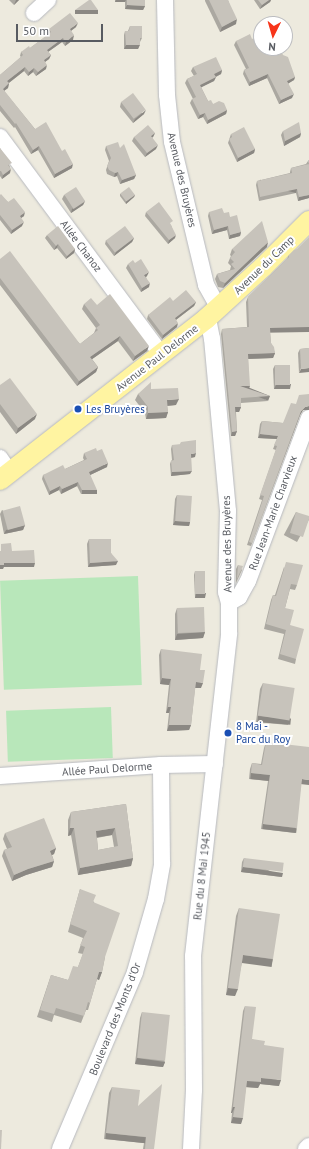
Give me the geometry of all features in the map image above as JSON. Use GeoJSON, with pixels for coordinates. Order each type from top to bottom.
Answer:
{"type":"FeatureCollection","features":[{"type":"Feature","properties":{"kind":"main road","name":"Avenue du Camp"},"geometry":{"type":"LineString","coordinates":[[212,314],[309,221]]}},
{"type":"Feature","properties":{"kind":"main road","name":"Avenue Paul Delorme"},"geometry":{"type":"LineString","coordinates":[[3,471],[162,354],[212,314]]}},
{"type":"Feature","properties":{"kind":"street"},"geometry":{"type":"LineString","coordinates":[[34,13],[48,0]]}},
{"type":"Feature","properties":{"kind":"street","name":"Avenue des Bruyères"},"geometry":{"type":"LineString","coordinates":[[165,0],[167,95],[172,142],[212,314],[209,323],[212,338],[228,511],[226,592],[229,603]]}},
{"type":"Feature","properties":{"kind":"street","name":"Allée Chanoz"},"geometry":{"type":"LineString","coordinates":[[0,137],[162,354]]}},
{"type":"Feature","properties":{"kind":"street","name":"Rue Jean-Marie Charvieux"},"geometry":{"type":"LineString","coordinates":[[229,603],[239,597],[248,581],[309,418]]}},
{"type":"Feature","properties":{"kind":"street","name":"Rue du 8 Mai 1945"},"geometry":{"type":"LineString","coordinates":[[191,1149],[194,1090],[193,956],[228,632],[229,603]]}},
{"type":"Feature","properties":{"kind":"street","name":"Allée Paul Delorme"},"geometry":{"type":"LineString","coordinates":[[0,776],[214,764]]}},
{"type":"Feature","properties":{"kind":"street","name":"Boulevard des Monts d'Or"},"geometry":{"type":"LineString","coordinates":[[60,1149],[136,972],[156,899],[162,864],[161,766]]}},
{"type":"Feature","properties":{"kind":"street"},"geometry":{"type":"LineString","coordinates":[[306,1149],[309,1146]]}},
{"type":"Feature","properties":{"kind":"green space"},"geometry":{"type":"Polygon","coordinates":[[[138,576],[142,685],[4,690],[0,581],[138,576]]]}},
{"type":"Feature","properties":{"kind":"green space"},"geometry":{"type":"Polygon","coordinates":[[[111,707],[113,758],[8,762],[6,711],[111,707]]]}},
{"type":"Feature","properties":{"kind":"building"},"geometry":{"type":"Polygon","coordinates":[[[91,0],[98,10],[75,10],[91,0]]]}},
{"type":"Feature","properties":{"kind":"building"},"geometry":{"type":"Polygon","coordinates":[[[127,0],[145,0],[145,6],[127,5],[127,0]]]}},
{"type":"Feature","properties":{"kind":"building"},"geometry":{"type":"Polygon","coordinates":[[[209,0],[228,0],[237,19],[222,27],[209,0]]]}},
{"type":"Feature","properties":{"kind":"building"},"geometry":{"type":"Polygon","coordinates":[[[258,0],[269,0],[262,5],[258,0]]]}},
{"type":"Feature","properties":{"kind":"building"},"geometry":{"type":"Polygon","coordinates":[[[70,13],[78,23],[70,29],[74,35],[66,42],[63,38],[47,50],[51,55],[44,60],[47,65],[38,72],[34,68],[29,72],[25,67],[7,81],[9,83],[3,89],[35,129],[46,122],[62,151],[65,149],[73,164],[55,174],[39,146],[33,150],[16,123],[15,124],[0,105],[0,75],[23,55],[21,52],[29,46],[30,48],[51,32],[49,29],[70,13]]]}},
{"type":"Feature","properties":{"kind":"building"},"geometry":{"type":"Polygon","coordinates":[[[130,26],[142,26],[142,38],[140,38],[140,45],[126,45],[125,31],[129,31],[130,26]]]}},
{"type":"Feature","properties":{"kind":"building"},"geometry":{"type":"Polygon","coordinates":[[[250,34],[253,38],[253,56],[288,57],[295,77],[287,81],[294,94],[281,100],[268,74],[250,82],[244,70],[249,68],[236,41],[250,34]]]}},
{"type":"Feature","properties":{"kind":"building"},"geometry":{"type":"Polygon","coordinates":[[[216,57],[222,70],[214,74],[216,77],[200,85],[208,101],[211,100],[213,104],[219,101],[224,103],[227,110],[208,120],[205,113],[200,115],[192,99],[196,97],[187,79],[197,74],[193,67],[216,57]]]}},
{"type":"Feature","properties":{"kind":"building"},"geometry":{"type":"Polygon","coordinates":[[[133,93],[146,110],[134,119],[121,102],[133,93]]]}},
{"type":"Feature","properties":{"kind":"building"},"geometry":{"type":"Polygon","coordinates":[[[299,122],[301,133],[285,141],[283,131],[299,122]]]}},
{"type":"Feature","properties":{"kind":"building"},"geometry":{"type":"Polygon","coordinates":[[[148,125],[155,133],[151,136],[158,145],[147,153],[134,137],[148,125]]]}},
{"type":"Feature","properties":{"kind":"building"},"geometry":{"type":"Polygon","coordinates":[[[244,127],[255,149],[238,158],[229,139],[232,137],[231,134],[244,127]]]}},
{"type":"Feature","properties":{"kind":"building"},"geometry":{"type":"Polygon","coordinates":[[[118,142],[120,148],[124,144],[136,175],[122,180],[118,172],[115,173],[109,170],[107,166],[111,158],[106,146],[118,142]]]}},
{"type":"Feature","properties":{"kind":"building"},"geometry":{"type":"Polygon","coordinates":[[[0,148],[12,163],[8,165],[11,169],[3,175],[0,171],[0,148]]]}},
{"type":"Feature","properties":{"kind":"building"},"geometry":{"type":"Polygon","coordinates":[[[309,164],[309,195],[299,197],[297,189],[260,197],[257,181],[292,173],[291,168],[309,164]]]}},
{"type":"Feature","properties":{"kind":"building"},"geometry":{"type":"Polygon","coordinates":[[[76,187],[85,201],[74,209],[64,195],[76,187]]]}},
{"type":"Feature","properties":{"kind":"building"},"geometry":{"type":"Polygon","coordinates":[[[129,187],[135,195],[126,202],[120,194],[129,187]]]}},
{"type":"Feature","properties":{"kind":"building"},"geometry":{"type":"Polygon","coordinates":[[[1,194],[8,202],[14,198],[25,212],[20,216],[24,222],[12,230],[0,215],[1,194]]]}},
{"type":"Feature","properties":{"kind":"building"},"geometry":{"type":"Polygon","coordinates":[[[159,202],[173,221],[170,223],[176,235],[169,240],[146,212],[159,202]]]}},
{"type":"Feature","properties":{"kind":"building"},"geometry":{"type":"Polygon","coordinates":[[[222,208],[224,213],[229,212],[230,217],[237,215],[241,232],[230,235],[228,226],[214,230],[209,212],[222,208]]]}},
{"type":"Feature","properties":{"kind":"building"},"geometry":{"type":"Polygon","coordinates":[[[262,221],[268,242],[225,283],[220,281],[217,274],[235,269],[231,264],[234,262],[230,258],[235,252],[232,249],[262,221]]]}},
{"type":"Feature","properties":{"kind":"building"},"geometry":{"type":"Polygon","coordinates":[[[58,226],[75,249],[67,256],[58,244],[56,246],[47,235],[58,226]]]}},
{"type":"Feature","properties":{"kind":"building"},"geometry":{"type":"Polygon","coordinates":[[[125,226],[134,238],[115,252],[106,240],[125,226]]]}},
{"type":"Feature","properties":{"kind":"building"},"geometry":{"type":"Polygon","coordinates":[[[309,237],[309,327],[270,328],[271,343],[274,347],[275,353],[248,354],[250,386],[240,386],[270,396],[241,398],[241,407],[235,407],[237,431],[232,432],[222,329],[249,327],[248,297],[289,257],[294,250],[297,249],[309,237]]]}},
{"type":"Feature","properties":{"kind":"building"},"geometry":{"type":"Polygon","coordinates":[[[10,251],[80,344],[98,330],[96,328],[100,325],[84,304],[91,298],[97,305],[110,294],[149,346],[135,356],[120,336],[90,357],[98,367],[79,381],[0,278],[0,259],[10,251]]]}},
{"type":"Feature","properties":{"kind":"building"},"geometry":{"type":"Polygon","coordinates":[[[141,259],[149,272],[144,275],[150,283],[142,288],[128,264],[133,260],[135,263],[141,259]]]}},
{"type":"Feature","properties":{"kind":"building"},"geometry":{"type":"Polygon","coordinates":[[[186,290],[196,302],[175,318],[178,323],[163,335],[148,315],[170,297],[173,301],[186,290]]]}},
{"type":"Feature","properties":{"kind":"building"},"geometry":{"type":"Polygon","coordinates":[[[309,348],[309,368],[301,369],[300,349],[309,348]]]}},
{"type":"Feature","properties":{"kind":"building"},"geometry":{"type":"Polygon","coordinates":[[[275,365],[290,365],[290,385],[275,385],[275,365]]]}},
{"type":"Feature","properties":{"kind":"building"},"geometry":{"type":"Polygon","coordinates":[[[10,378],[37,414],[18,428],[0,404],[0,385],[10,378]]]}},
{"type":"Feature","properties":{"kind":"building"},"geometry":{"type":"Polygon","coordinates":[[[151,382],[151,389],[178,388],[179,399],[167,400],[168,412],[148,413],[148,407],[138,394],[151,382]]]}},
{"type":"Feature","properties":{"kind":"building"},"geometry":{"type":"Polygon","coordinates":[[[309,394],[309,406],[305,407],[301,411],[252,543],[249,542],[264,496],[260,495],[277,446],[274,445],[278,436],[260,434],[262,421],[283,423],[291,403],[296,404],[299,395],[309,394]]]}},
{"type":"Feature","properties":{"kind":"building"},"geometry":{"type":"Polygon","coordinates":[[[196,440],[196,453],[191,454],[192,471],[172,472],[171,461],[174,460],[172,445],[196,440]]]}},
{"type":"Feature","properties":{"kind":"building"},"geometry":{"type":"Polygon","coordinates":[[[96,448],[97,451],[102,449],[108,463],[89,472],[97,490],[82,490],[78,482],[62,489],[60,486],[50,491],[43,475],[63,465],[65,469],[87,459],[84,453],[96,448]]]}},
{"type":"Feature","properties":{"kind":"building"},"geometry":{"type":"Polygon","coordinates":[[[177,495],[192,496],[190,522],[175,521],[177,495]]]}},
{"type":"Feature","properties":{"kind":"building"},"geometry":{"type":"Polygon","coordinates":[[[20,506],[25,525],[8,530],[3,511],[20,506]]]}},
{"type":"Feature","properties":{"kind":"building"},"geometry":{"type":"Polygon","coordinates":[[[296,512],[309,516],[303,537],[290,533],[296,512]]]}},
{"type":"Feature","properties":{"kind":"building"},"geometry":{"type":"Polygon","coordinates":[[[89,539],[111,539],[111,553],[118,561],[90,563],[89,539]]]}},
{"type":"Feature","properties":{"kind":"building"},"geometry":{"type":"Polygon","coordinates":[[[11,543],[12,551],[34,550],[35,563],[4,563],[4,565],[0,565],[1,544],[11,543]]]}},
{"type":"Feature","properties":{"kind":"building"},"geometry":{"type":"Polygon","coordinates":[[[286,562],[303,565],[297,585],[291,584],[285,608],[294,610],[290,625],[304,629],[296,659],[280,654],[286,630],[266,624],[273,595],[276,596],[286,562]]]}},
{"type":"Feature","properties":{"kind":"building"},"geometry":{"type":"Polygon","coordinates":[[[238,565],[243,566],[237,579],[238,565]]]}},
{"type":"Feature","properties":{"kind":"building"},"geometry":{"type":"Polygon","coordinates":[[[195,571],[205,571],[205,594],[195,594],[195,571]]]}},
{"type":"Feature","properties":{"kind":"building"},"geometry":{"type":"Polygon","coordinates":[[[204,607],[205,632],[178,633],[177,608],[204,607]]]}},
{"type":"Feature","properties":{"kind":"building"},"geometry":{"type":"Polygon","coordinates":[[[161,649],[202,654],[200,670],[205,670],[203,683],[196,682],[191,725],[169,725],[171,707],[168,707],[171,679],[162,678],[161,649]]]}},
{"type":"Feature","properties":{"kind":"building"},"geometry":{"type":"Polygon","coordinates":[[[263,683],[295,688],[289,721],[258,716],[263,683]]]}},
{"type":"Feature","properties":{"kind":"building"},"geometry":{"type":"Polygon","coordinates":[[[266,742],[309,747],[309,780],[302,779],[297,828],[263,824],[270,775],[251,773],[252,763],[262,765],[266,742]]]}},
{"type":"Feature","properties":{"kind":"building"},"geometry":{"type":"Polygon","coordinates":[[[126,804],[133,858],[80,868],[74,828],[70,828],[71,812],[126,804]],[[115,828],[96,831],[98,850],[118,846],[115,828]]]}},
{"type":"Feature","properties":{"kind":"building"},"geometry":{"type":"Polygon","coordinates":[[[44,818],[56,848],[50,851],[54,861],[14,875],[4,850],[12,847],[5,833],[44,818]]]}},
{"type":"Feature","properties":{"kind":"building"},"geometry":{"type":"Polygon","coordinates":[[[244,858],[284,863],[283,872],[243,867],[244,858]]]}},
{"type":"Feature","properties":{"kind":"building"},"geometry":{"type":"Polygon","coordinates":[[[80,889],[96,895],[93,902],[120,913],[105,957],[102,972],[99,972],[90,1003],[88,1002],[84,1016],[56,1008],[54,1014],[40,1010],[51,975],[68,980],[73,966],[78,967],[85,947],[80,945],[87,931],[70,924],[80,889]]]}},
{"type":"Feature","properties":{"kind":"building"},"geometry":{"type":"Polygon","coordinates":[[[239,908],[280,914],[273,959],[243,955],[238,989],[228,988],[239,908]]]}},
{"type":"Feature","properties":{"kind":"building"},"geometry":{"type":"Polygon","coordinates":[[[245,1006],[256,1007],[252,1039],[265,1041],[264,1045],[284,1048],[281,1080],[261,1078],[261,1082],[247,1081],[243,1118],[233,1117],[235,1107],[233,1107],[245,1006]]]}},
{"type":"Feature","properties":{"kind":"building"},"geometry":{"type":"Polygon","coordinates":[[[142,1012],[170,1015],[165,1061],[137,1058],[142,1012]]]}},
{"type":"Feature","properties":{"kind":"building"},"geometry":{"type":"Polygon","coordinates":[[[162,1084],[154,1149],[145,1149],[146,1137],[106,1133],[112,1087],[140,1090],[138,1106],[162,1084]]]}},
{"type":"Feature","properties":{"kind":"building"},"geometry":{"type":"Polygon","coordinates":[[[0,1130],[2,1130],[1,1149],[0,1149],[0,1130]]]}},
{"type":"Feature","properties":{"kind":"place","name":"Les Bruyères"},"geometry":{"type":"Point","coordinates":[78,409]}},
{"type":"Feature","properties":{"kind":"place","name":"8 Mai - Parc du Roy"},"geometry":{"type":"Point","coordinates":[228,733]}}]}
